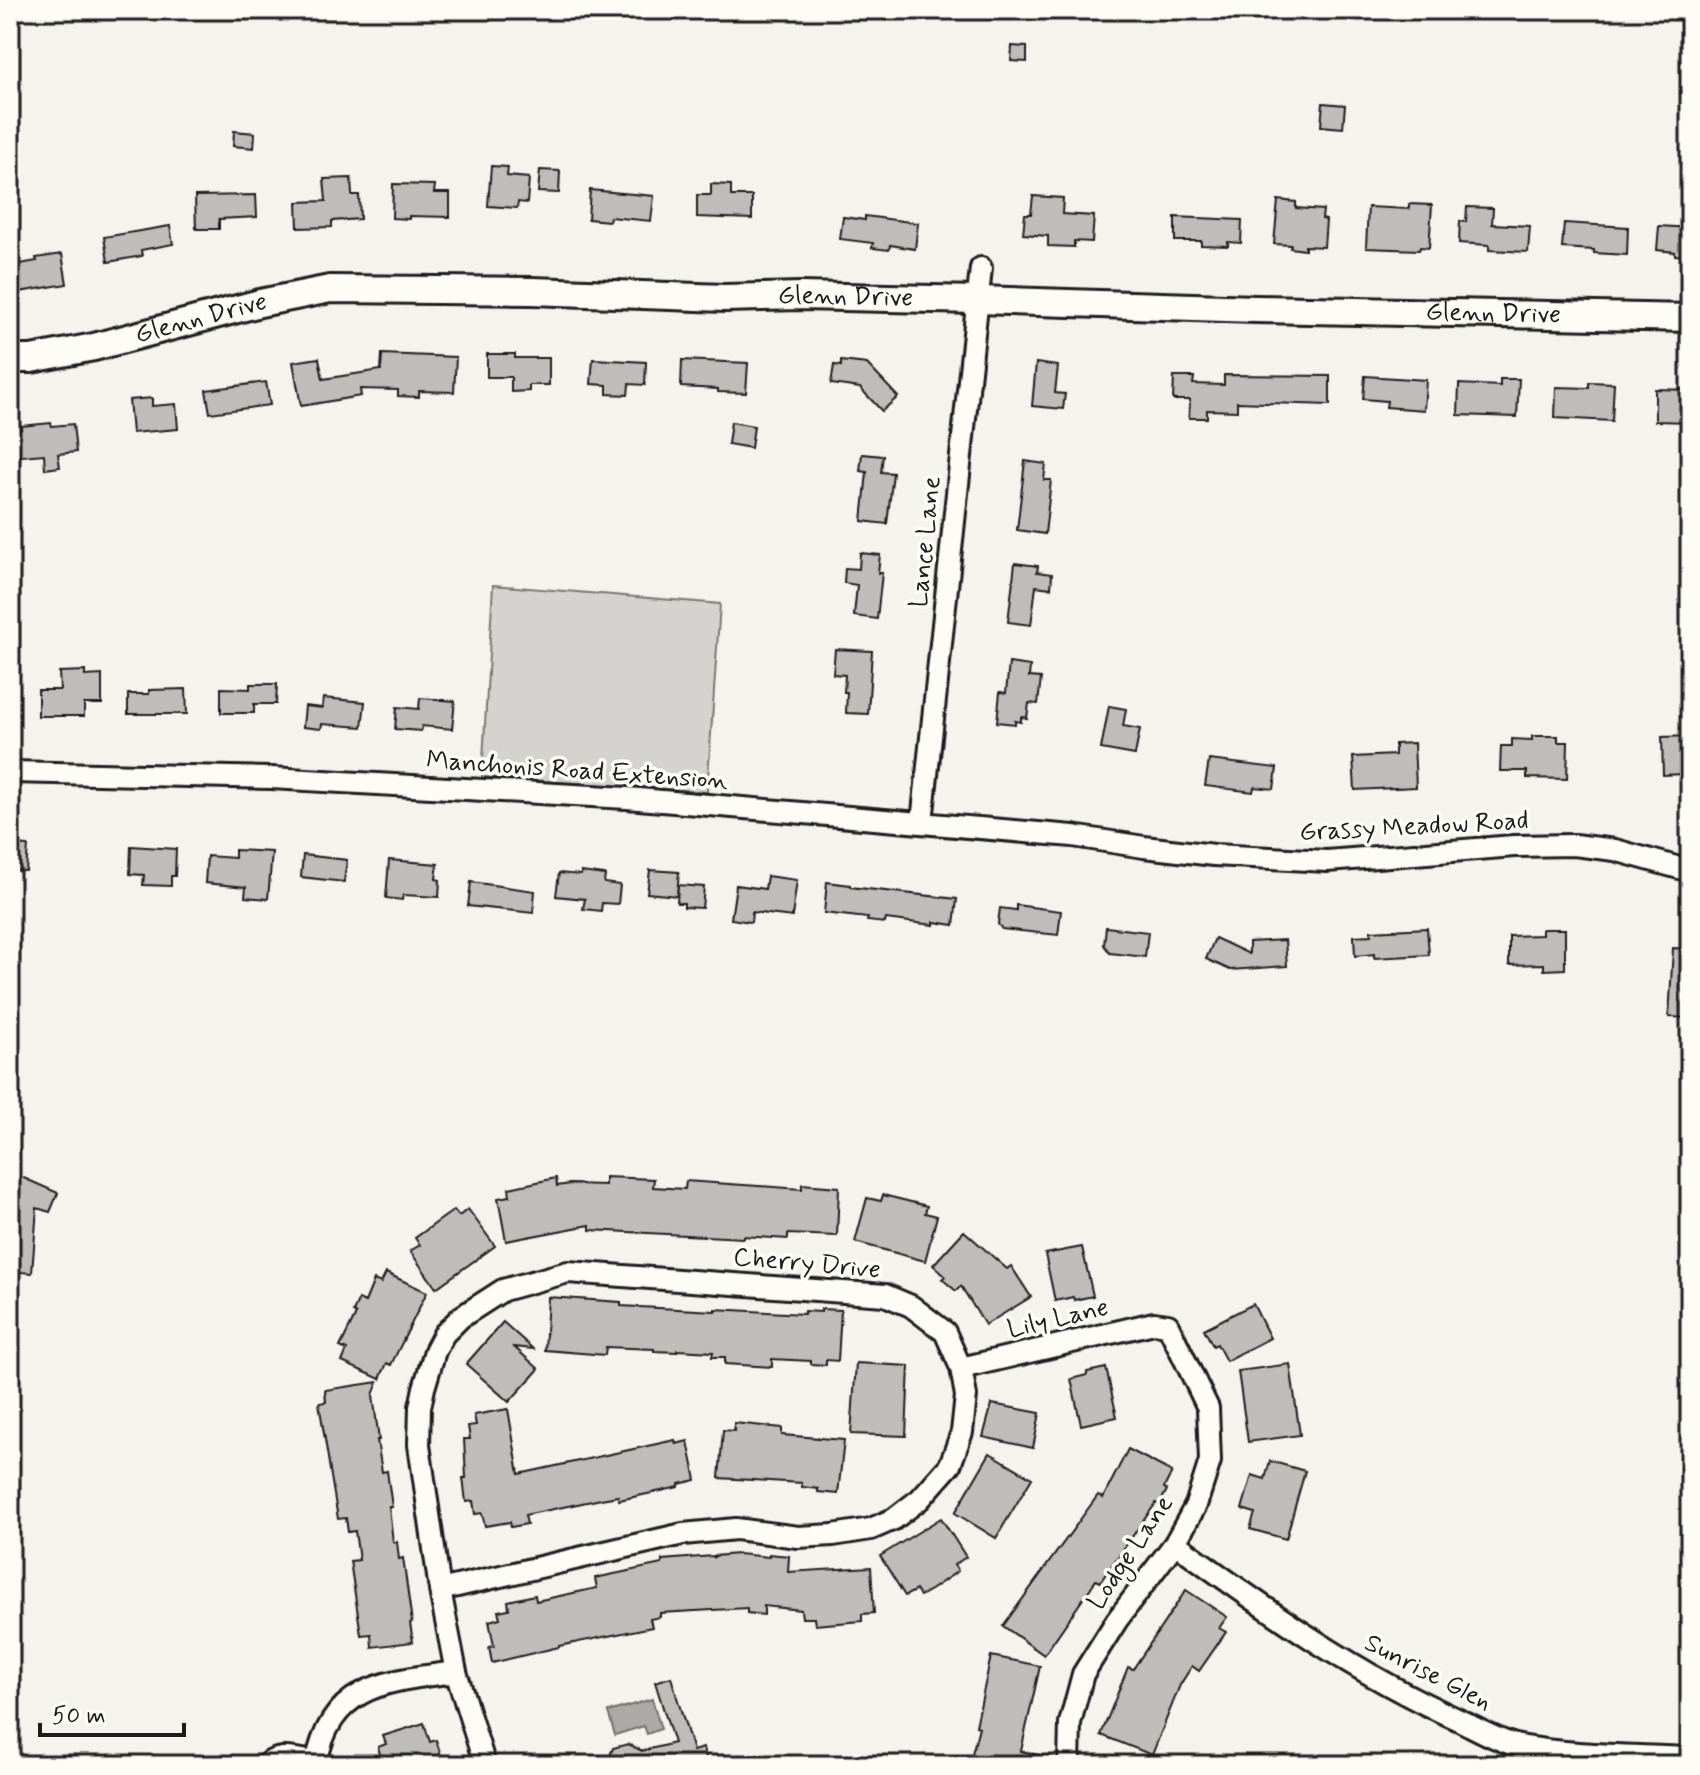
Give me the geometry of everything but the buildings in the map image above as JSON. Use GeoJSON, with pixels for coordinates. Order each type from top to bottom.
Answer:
{"type":"FeatureCollection","features":[{"type":"Feature","properties":{"kind":"street","name":"Lance Lane"},"geometry":{"type":"LineString","coordinates":[[922,822],[981,268]]}},
{"type":"Feature","properties":{"kind":"street","name":"Glenn Drive"},"geometry":{"type":"LineString","coordinates":[[10,359],[31,359],[94,347],[260,303],[330,289],[532,291],[725,298],[800,296],[1690,318]]}},
{"type":"Feature","properties":{"kind":"street","name":"Manchonis Road Extension"},"geometry":{"type":"LineString","coordinates":[[10,772],[293,779],[627,798],[1073,836],[1138,846]]}},
{"type":"Feature","properties":{"kind":"street","name":"Grassy Meadow Road"},"geometry":{"type":"LineString","coordinates":[[1138,846],[1214,855],[1327,861],[1514,846],[1574,845],[1615,850],[1690,871]]}},
{"type":"Feature","properties":{"kind":"street","name":"Cherry Drive"},"geometry":{"type":"LineString","coordinates":[[440,1590],[683,1534],[736,1529],[798,1537],[833,1535],[871,1529],[894,1519],[920,1499],[950,1465],[962,1432],[966,1396],[961,1368],[945,1332],[911,1306],[885,1295],[568,1272],[503,1290],[461,1317],[444,1334],[432,1360],[420,1407],[419,1445],[440,1590],[456,1672],[485,1765]]}},
{"type":"Feature","properties":{"kind":"street","name":"Lily Lane"},"geometry":{"type":"LineString","coordinates":[[961,1368],[1154,1323],[1168,1325]]}},
{"type":"Feature","properties":{"kind":"street","name":"Lodge Lane"},"geometry":{"type":"LineString","coordinates":[[1069,1765],[1070,1723],[1083,1674],[1117,1620],[1175,1543],[1196,1505],[1210,1461],[1208,1408],[1168,1325]]}},
{"type":"Feature","properties":{"kind":"street","name":"Sunrise Glen"},"geometry":{"type":"LineString","coordinates":[[1175,1543],[1341,1658],[1432,1708],[1517,1746],[1594,1754],[1690,1758]]}},
{"type":"Feature","properties":{"kind":"street"},"geometry":{"type":"LineString","coordinates":[[316,1762],[331,1723],[357,1695],[383,1683],[456,1672]]}},
{"type":"Feature","properties":{"kind":"lane"},"geometry":{"type":"LineString","coordinates":[[257,1765],[275,1753],[295,1753],[316,1762]]}},
{"type":"Feature","properties":{"kind":"shaded area"},"geometry":{"type":"Polygon","coordinates":[[[493,585],[720,604],[707,792],[482,777],[493,585]]]}},
{"type":"Feature","properties":{"kind":"shaded area"},"geometry":{"type":"Polygon","coordinates":[[[652,1699],[661,1729],[647,1734],[644,1726],[615,1735],[608,1712],[652,1699]]]}}]}
